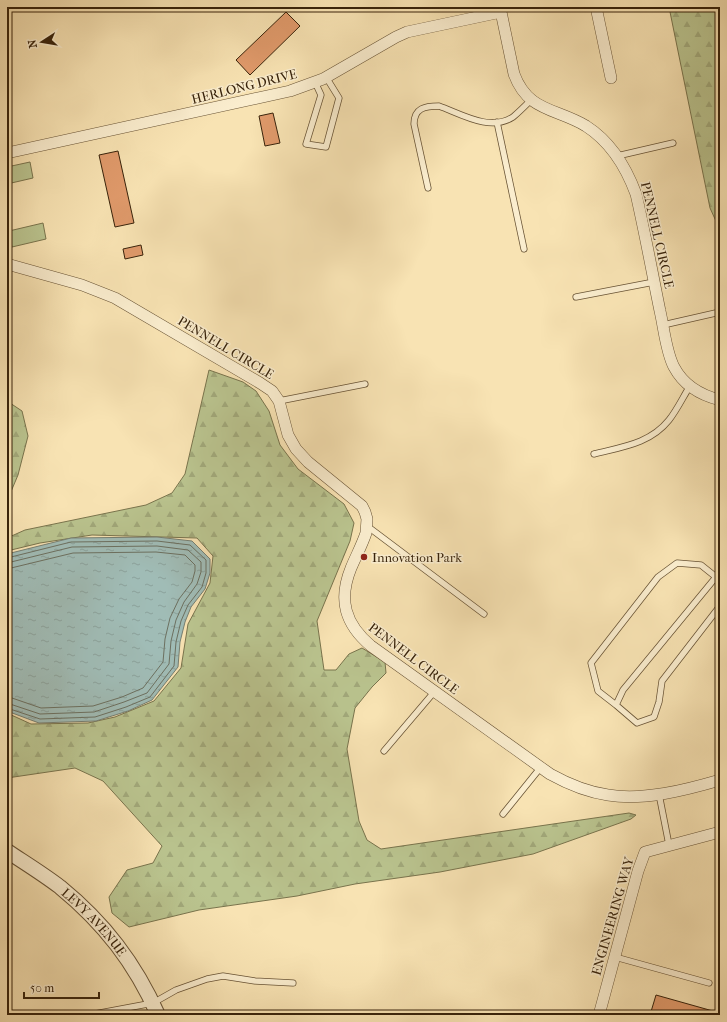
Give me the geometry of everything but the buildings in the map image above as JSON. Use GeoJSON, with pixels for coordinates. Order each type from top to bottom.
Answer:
{"type":"FeatureCollection","features":[{"type":"Feature","properties":{"kind":"street"},"geometry":{"type":"LineString","coordinates":[[596,7],[611,78]]}},
{"type":"Feature","properties":{"kind":"street","name":"HERLONG DRIVE"},"geometry":{"type":"LineString","coordinates":[[7,153],[290,92],[326,77],[407,32],[501,10]]}},
{"type":"Feature","properties":{"kind":"street","name":"PENNELL CIRCLE"},"geometry":{"type":"LineString","coordinates":[[501,10],[514,74],[524,93],[531,100],[542,107],[585,126],[605,142],[617,156],[631,180],[636,194],[663,325],[674,367],[697,392],[720,400]]}},
{"type":"Feature","properties":{"kind":"street","name":"PENNELL CIRCLE"},"geometry":{"type":"LineString","coordinates":[[7,264],[82,285],[115,298],[272,391],[279,401],[288,435],[296,449],[308,462],[362,506],[365,512],[367,526],[364,540],[349,574],[345,589],[346,606],[350,621],[355,630],[371,646],[541,767],[564,781],[592,792],[624,797],[658,794],[720,780]]}},
{"type":"Feature","properties":{"kind":"street","name":"ENGINEERING WAY"},"geometry":{"type":"LineString","coordinates":[[598,1015],[645,852],[720,832]]}},
{"type":"Feature","properties":{"kind":"street","name":"LEVY AVENUE"},"geometry":{"type":"LineString","coordinates":[[7,851],[60,887],[91,914],[106,930],[124,953],[139,976],[155,1009]]}},
{"type":"Feature","properties":{"kind":"lane"},"geometry":{"type":"LineString","coordinates":[[315,82],[321,96],[306,144],[326,147],[339,98],[326,77]]}},
{"type":"Feature","properties":{"kind":"lane"},"geometry":{"type":"LineString","coordinates":[[428,188],[414,124],[414,118],[419,110],[431,106],[439,106],[488,124],[512,117],[531,100]]}},
{"type":"Feature","properties":{"kind":"lane"},"geometry":{"type":"LineString","coordinates":[[497,122],[524,249]]}},
{"type":"Feature","properties":{"kind":"lane"},"geometry":{"type":"LineString","coordinates":[[617,156],[673,143]]}},
{"type":"Feature","properties":{"kind":"lane"},"geometry":{"type":"LineString","coordinates":[[576,298],[654,282]]}},
{"type":"Feature","properties":{"kind":"lane"},"geometry":{"type":"LineString","coordinates":[[663,325],[720,312]]}},
{"type":"Feature","properties":{"kind":"lane"},"geometry":{"type":"LineString","coordinates":[[279,401],[365,384]]}},
{"type":"Feature","properties":{"kind":"lane"},"geometry":{"type":"LineString","coordinates":[[594,454],[637,443],[653,436],[669,421],[690,386]]}},
{"type":"Feature","properties":{"kind":"lane"},"geometry":{"type":"LineString","coordinates":[[367,526],[484,614]]}},
{"type":"Feature","properties":{"kind":"lane"},"geometry":{"type":"LineString","coordinates":[[616,705],[622,690],[718,578],[701,565],[677,563],[658,577],[592,663],[598,691],[637,723],[654,717],[659,702],[662,681],[720,606]]}},
{"type":"Feature","properties":{"kind":"lane"},"geometry":{"type":"LineString","coordinates":[[384,751],[435,691]]}},
{"type":"Feature","properties":{"kind":"lane"},"geometry":{"type":"LineString","coordinates":[[502,814],[541,767]]}},
{"type":"Feature","properties":{"kind":"lane"},"geometry":{"type":"LineString","coordinates":[[658,794],[669,845]]}},
{"type":"Feature","properties":{"kind":"lane"},"geometry":{"type":"LineString","coordinates":[[615,957],[709,983]]}},
{"type":"Feature","properties":{"kind":"lane"},"geometry":{"type":"LineString","coordinates":[[89,1015],[155,1009],[176,990],[207,979],[223,976],[293,984]]}},
{"type":"Feature","properties":{"kind":"green space"},"geometry":{"type":"Polygon","coordinates":[[[669,7],[720,7],[720,230],[710,208],[669,7]]]}},
{"type":"Feature","properties":{"kind":"green space"},"geometry":{"type":"Polygon","coordinates":[[[30,162],[33,178],[7,184],[7,167],[30,162]]]}},
{"type":"Feature","properties":{"kind":"green space"},"geometry":{"type":"Polygon","coordinates":[[[43,223],[46,239],[12,247],[9,231],[43,223]]]}},
{"type":"Feature","properties":{"kind":"green space"},"geometry":{"type":"Polygon","coordinates":[[[209,370],[243,382],[256,391],[269,411],[280,445],[298,469],[344,504],[354,523],[350,541],[317,621],[324,670],[336,670],[349,654],[362,648],[385,662],[386,673],[355,708],[347,749],[359,821],[367,840],[381,849],[629,813],[636,815],[631,819],[533,854],[440,872],[355,884],[297,896],[199,910],[129,927],[112,913],[109,897],[127,870],[153,863],[162,846],[103,781],[75,768],[7,778],[7,713],[31,724],[88,723],[115,717],[154,701],[181,668],[188,624],[210,583],[213,556],[197,538],[92,535],[40,543],[7,551],[7,538],[25,530],[146,505],[172,493],[185,474],[209,370]]]}},
{"type":"Feature","properties":{"kind":"green space"},"geometry":{"type":"Polygon","coordinates":[[[7,401],[22,411],[28,436],[18,475],[7,501],[7,401]]]}},
{"type":"Feature","properties":{"kind":"water"},"geometry":{"type":"Polygon","coordinates":[[[157,537],[192,541],[210,559],[210,573],[205,589],[191,607],[185,622],[180,642],[178,667],[152,700],[128,711],[96,721],[39,723],[7,711],[7,554],[71,538],[157,537]]]}},
{"type":"Feature","properties":{"kind":"place","name":"Innovation Park"},"geometry":{"type":"Point","coordinates":[364,557]}}]}
